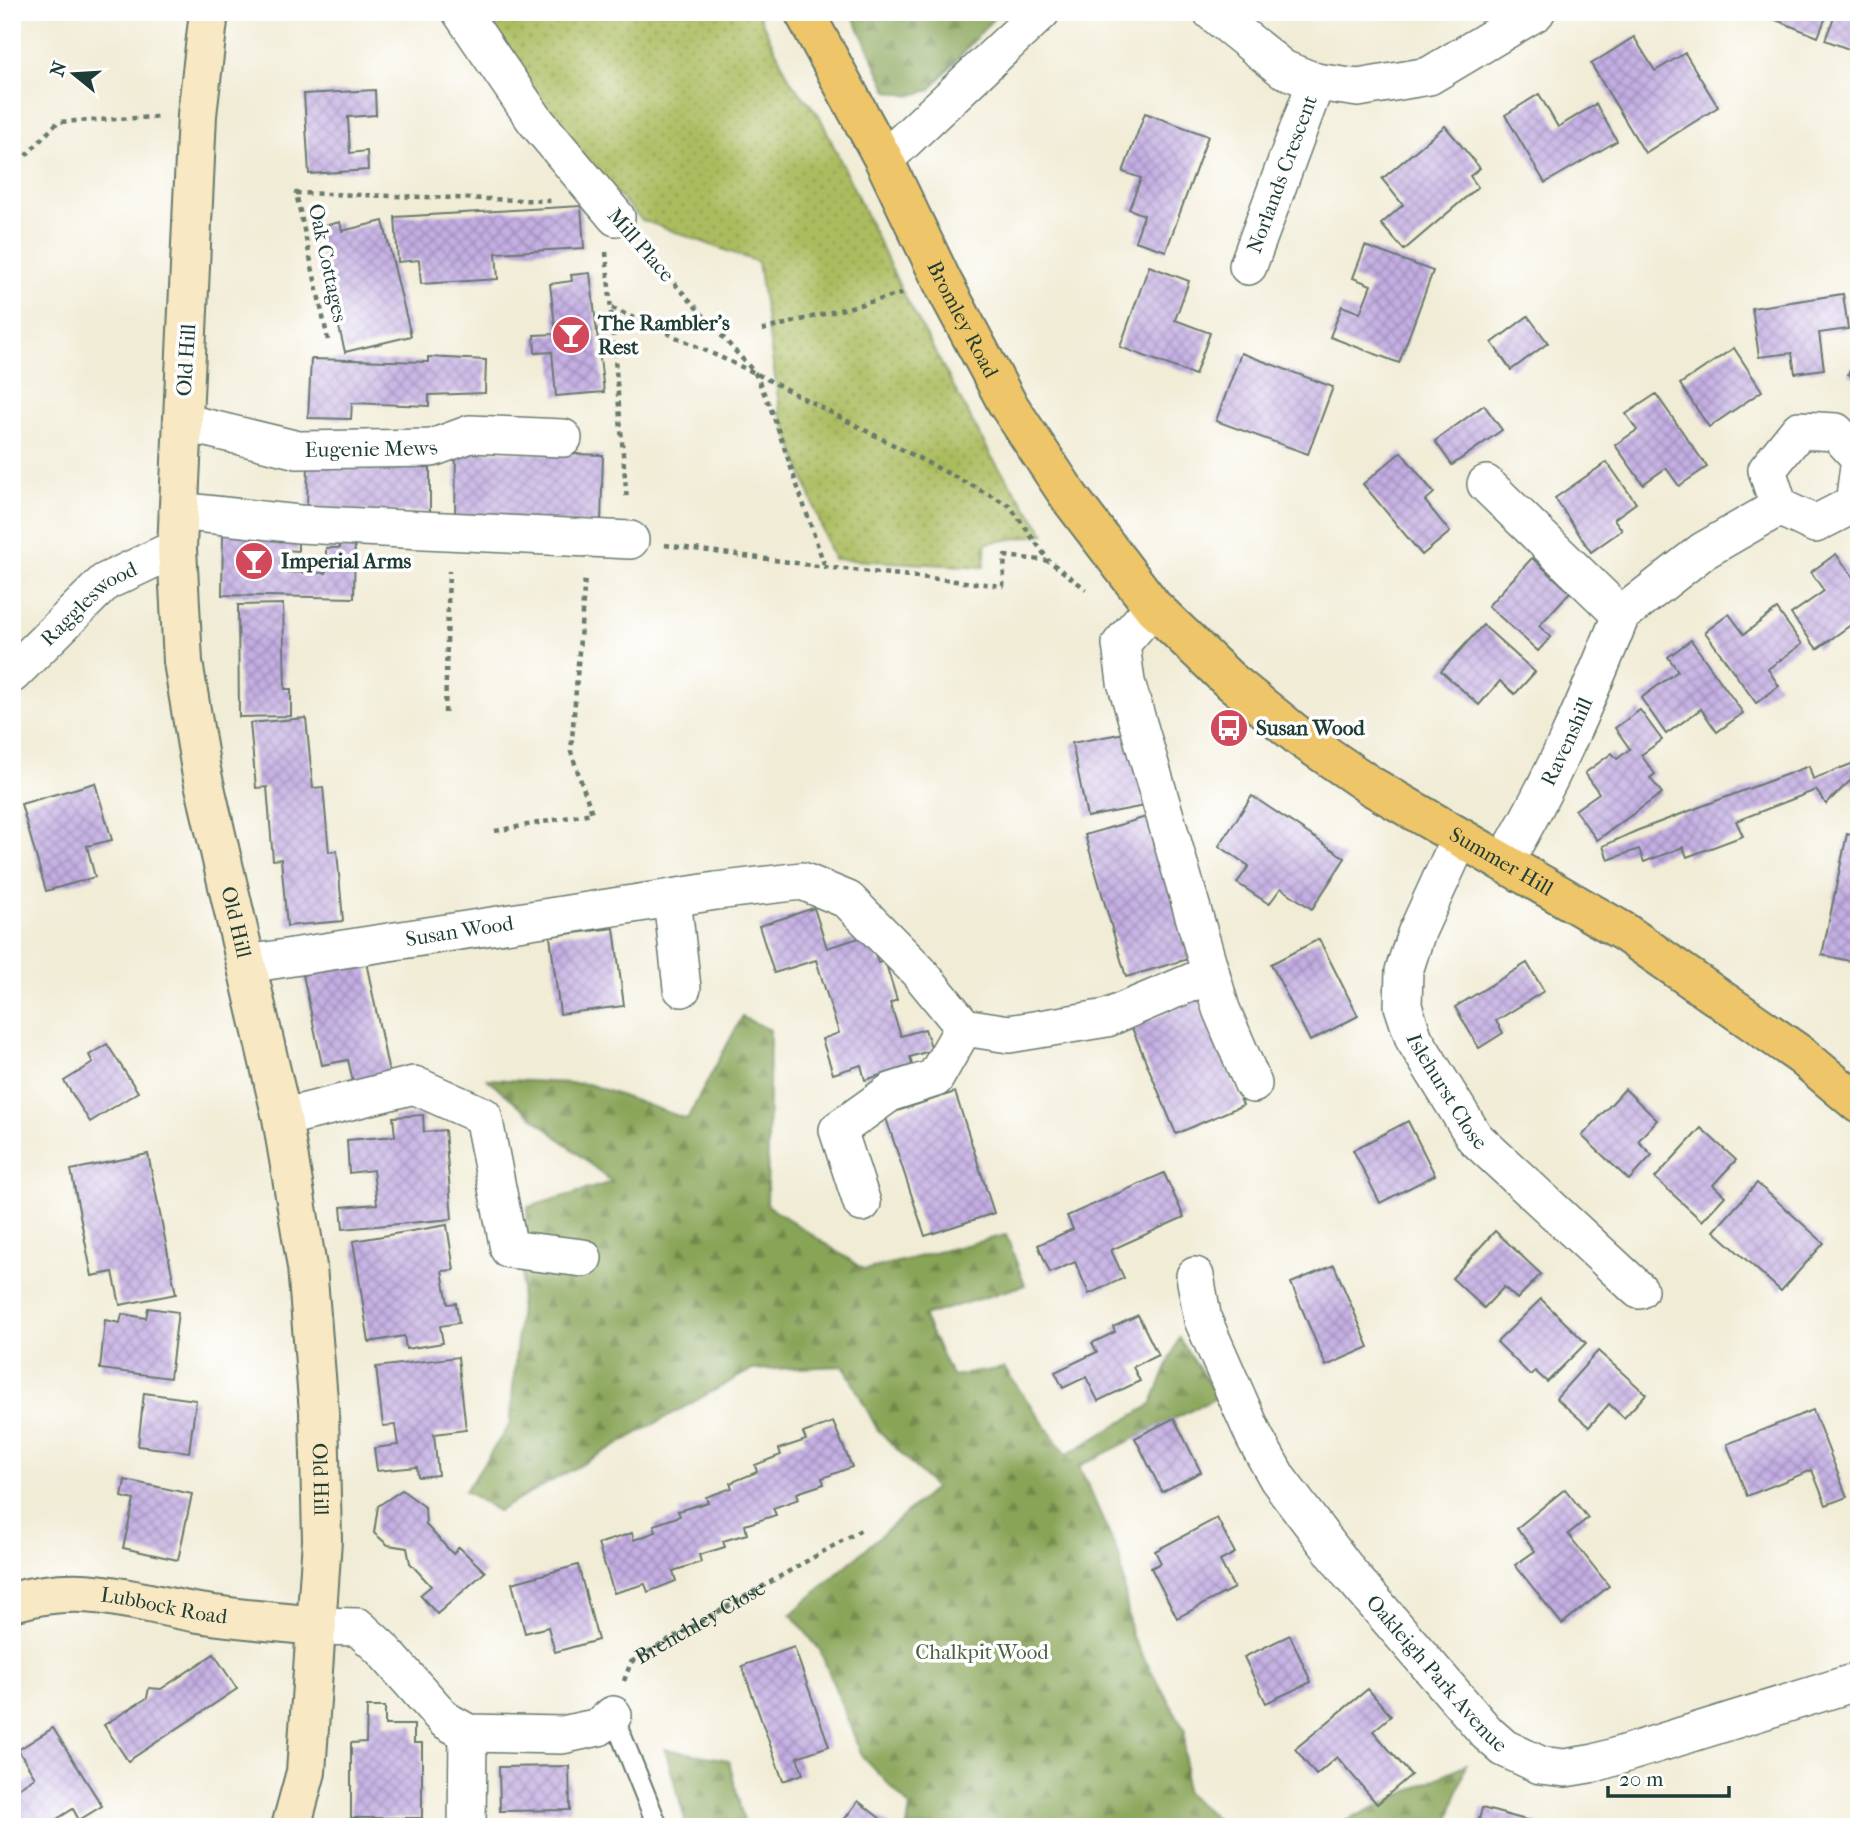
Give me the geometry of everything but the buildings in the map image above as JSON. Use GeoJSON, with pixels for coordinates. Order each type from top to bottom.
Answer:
{"type":"FeatureCollection","features":[{"type":"Feature","properties":{"kind":"main road","name":"Old Hill"},"geometry":{"type":"LineString","coordinates":[[209,12],[197,115],[177,548],[183,662],[201,770],[282,1118],[307,1267],[319,1412],[322,1540],[306,1772],[291,1827]]}},
{"type":"Feature","properties":{"kind":"main road","name":"Bromley Road"},"geometry":{"type":"LineString","coordinates":[[804,12],[884,160],[943,283],[1014,413],[1070,498],[1153,607]]}},
{"type":"Feature","properties":{"kind":"main road","name":"Summer Hill"},"geometry":{"type":"LineString","coordinates":[[1153,607],[1228,679],[1301,738],[1371,786],[1624,932],[1802,1056],[1859,1104]]}},
{"type":"Feature","properties":{"kind":"main road","name":"Lubbock Road"},"geometry":{"type":"LineString","coordinates":[[12,1602],[45,1593],[116,1594],[199,1613],[317,1626]]}},
{"type":"Feature","properties":{"kind":"street","name":"Mill Place"},"geometry":{"type":"LineString","coordinates":[[461,12],[610,229]]}},
{"type":"Feature","properties":{"kind":"street"},"geometry":{"type":"LineString","coordinates":[[884,160],[1041,12]]}},
{"type":"Feature","properties":{"kind":"street","name":"Norlands Crescent"},"geometry":{"type":"LineString","coordinates":[[1212,12],[1283,69],[1316,82],[1357,88],[1429,76],[1536,12]]}},
{"type":"Feature","properties":{"kind":"street","name":"Norlands Crescent"},"geometry":{"type":"LineString","coordinates":[[1248,266],[1316,82]]}},
{"type":"Feature","properties":{"kind":"street","name":"Eugenie Mews"},"geometry":{"type":"LineString","coordinates":[[182,422],[298,450],[432,448],[470,435],[563,438]]}},
{"type":"Feature","properties":{"kind":"street"},"geometry":{"type":"LineString","coordinates":[[1859,457],[1836,432],[1799,430],[1767,470],[1779,507],[1815,524],[1854,504],[1859,466]]}},
{"type":"Feature","properties":{"kind":"street"},"geometry":{"type":"LineString","coordinates":[[1486,484],[1621,615],[1703,551],[1779,507]]}},
{"type":"Feature","properties":{"kind":"street"},"geometry":{"type":"LineString","coordinates":[[178,510],[299,524],[630,540]]}},
{"type":"Feature","properties":{"kind":"street","name":"Raggleswood"},"geometry":{"type":"LineString","coordinates":[[12,674],[105,582],[177,548]]}},
{"type":"Feature","properties":{"kind":"street"},"geometry":{"type":"LineString","coordinates":[[1153,607],[1121,644],[1126,682],[1221,1009],[1253,1084]]}},
{"type":"Feature","properties":{"kind":"street","name":"Ravenshill"},"geometry":{"type":"LineString","coordinates":[[1504,862],[1534,811],[1594,682],[1621,615]]}},
{"type":"Feature","properties":{"kind":"street","name":"Islehurst Close"},"geometry":{"type":"LineString","coordinates":[[1460,838],[1421,921],[1404,971],[1403,1006],[1413,1039],[1475,1138],[1639,1290]]}},
{"type":"Feature","properties":{"kind":"street","name":"Susan Wood"},"geometry":{"type":"LineString","coordinates":[[248,964],[672,898],[802,881],[848,900],[919,972],[964,1027]]}},
{"type":"Feature","properties":{"kind":"street"},"geometry":{"type":"LineString","coordinates":[[672,898],[682,988]]}},
{"type":"Feature","properties":{"kind":"street"},"geometry":{"type":"LineString","coordinates":[[862,1203],[838,1130],[891,1093],[935,1078],[964,1027],[1009,1034],[1107,1018],[1211,974]]}},
{"type":"Feature","properties":{"kind":"street"},"geometry":{"type":"LineString","coordinates":[[282,1118],[414,1085],[484,1116],[509,1249],[583,1258]]}},
{"type":"Feature","properties":{"kind":"street","name":"Oakleigh Park Avenue"},"geometry":{"type":"LineString","coordinates":[[1195,1276],[1200,1309],[1212,1341],[1255,1438],[1278,1479],[1350,1574],[1487,1733],[1518,1757],[1565,1768],[1595,1763],[1859,1681]]}},
{"type":"Feature","properties":{"kind":"street"},"geometry":{"type":"LineString","coordinates":[[317,1626],[358,1627],[381,1647],[445,1720],[468,1733],[562,1735],[599,1727],[612,1715]]}},
{"type":"Feature","properties":{"kind":"street"},"geometry":{"type":"LineString","coordinates":[[467,1827],[468,1733]]}},
{"type":"Feature","properties":{"kind":"lane"},"geometry":{"type":"LineString","coordinates":[[612,1715],[658,1827]]}},
{"type":"Feature","properties":{"kind":"path"},"geometry":{"type":"LineString","coordinates":[[12,170],[58,122],[197,115]]}},
{"type":"Feature","properties":{"kind":"path","name":"Oak Cottages"},"geometry":{"type":"LineString","coordinates":[[328,340],[296,193],[561,201]]}},
{"type":"Feature","properties":{"kind":"path"},"geometry":{"type":"LineString","coordinates":[[610,229],[611,308],[630,540],[825,567],[1003,586],[1005,556],[1049,561]]}},
{"type":"Feature","properties":{"kind":"path","name":"Mill Place"},"geometry":{"type":"LineString","coordinates":[[610,229],[755,373],[771,410],[825,567]]}},
{"type":"Feature","properties":{"kind":"path"},"geometry":{"type":"LineString","coordinates":[[762,330],[943,283]]}},
{"type":"Feature","properties":{"kind":"path"},"geometry":{"type":"LineString","coordinates":[[611,308],[755,373],[1009,505],[1049,561],[1097,597],[1128,636]]}},
{"type":"Feature","properties":{"kind":"path"},"geometry":{"type":"LineString","coordinates":[[445,713],[450,532]]}},
{"type":"Feature","properties":{"kind":"path"},"geometry":{"type":"LineString","coordinates":[[495,831],[592,813],[571,752],[586,573]]}},
{"type":"Feature","properties":{"kind":"path","name":"Brenchley Close"},"geometry":{"type":"LineString","coordinates":[[612,1715],[631,1662],[861,1530]]}},
{"type":"Feature","properties":{"kind":"green space"},"geometry":{"type":"Polygon","coordinates":[[[471,12],[757,12],[791,82],[819,115],[900,287],[991,456],[1045,534],[986,543],[984,567],[833,559],[780,411],[758,262],[642,220],[540,114],[471,12]]]}},
{"type":"Feature","properties":{"kind":"green space"},"geometry":{"type":"Polygon","coordinates":[[[851,12],[999,12],[930,90],[910,96],[888,91],[851,12]]]}},
{"type":"Feature","properties":{"kind":"green space","name":"Chalkpit Wood"},"geometry":{"type":"Polygon","coordinates":[[[742,1017],[770,1030],[767,1205],[865,1270],[1006,1235],[1025,1285],[923,1316],[952,1376],[1004,1368],[1066,1455],[1151,1405],[1179,1338],[1218,1397],[1079,1466],[1120,1558],[1131,1635],[1185,1730],[1185,1792],[1226,1827],[907,1827],[910,1807],[862,1756],[820,1650],[791,1614],[935,1488],[877,1429],[844,1366],[751,1370],[498,1511],[465,1491],[510,1424],[528,1207],[612,1182],[487,1079],[588,1084],[687,1119],[742,1017]]]}},
{"type":"Feature","properties":{"kind":"green space"},"geometry":{"type":"Polygon","coordinates":[[[665,1749],[729,1760],[745,1827],[687,1827],[665,1749]]]}},
{"type":"Feature","properties":{"kind":"green space"},"geometry":{"type":"Polygon","coordinates":[[[1466,1764],[1447,1827],[1333,1827],[1466,1764]]]}},
{"type":"Feature","properties":{"kind":"place","name":"The Rambler's Rest"},"geometry":{"type":"Point","coordinates":[571,335]}},
{"type":"Feature","properties":{"kind":"place","name":"Imperial Arms"},"geometry":{"type":"Point","coordinates":[254,561]}},
{"type":"Feature","properties":{"kind":"place","name":"Susan Wood"},"geometry":{"type":"Point","coordinates":[1229,728]}}]}
